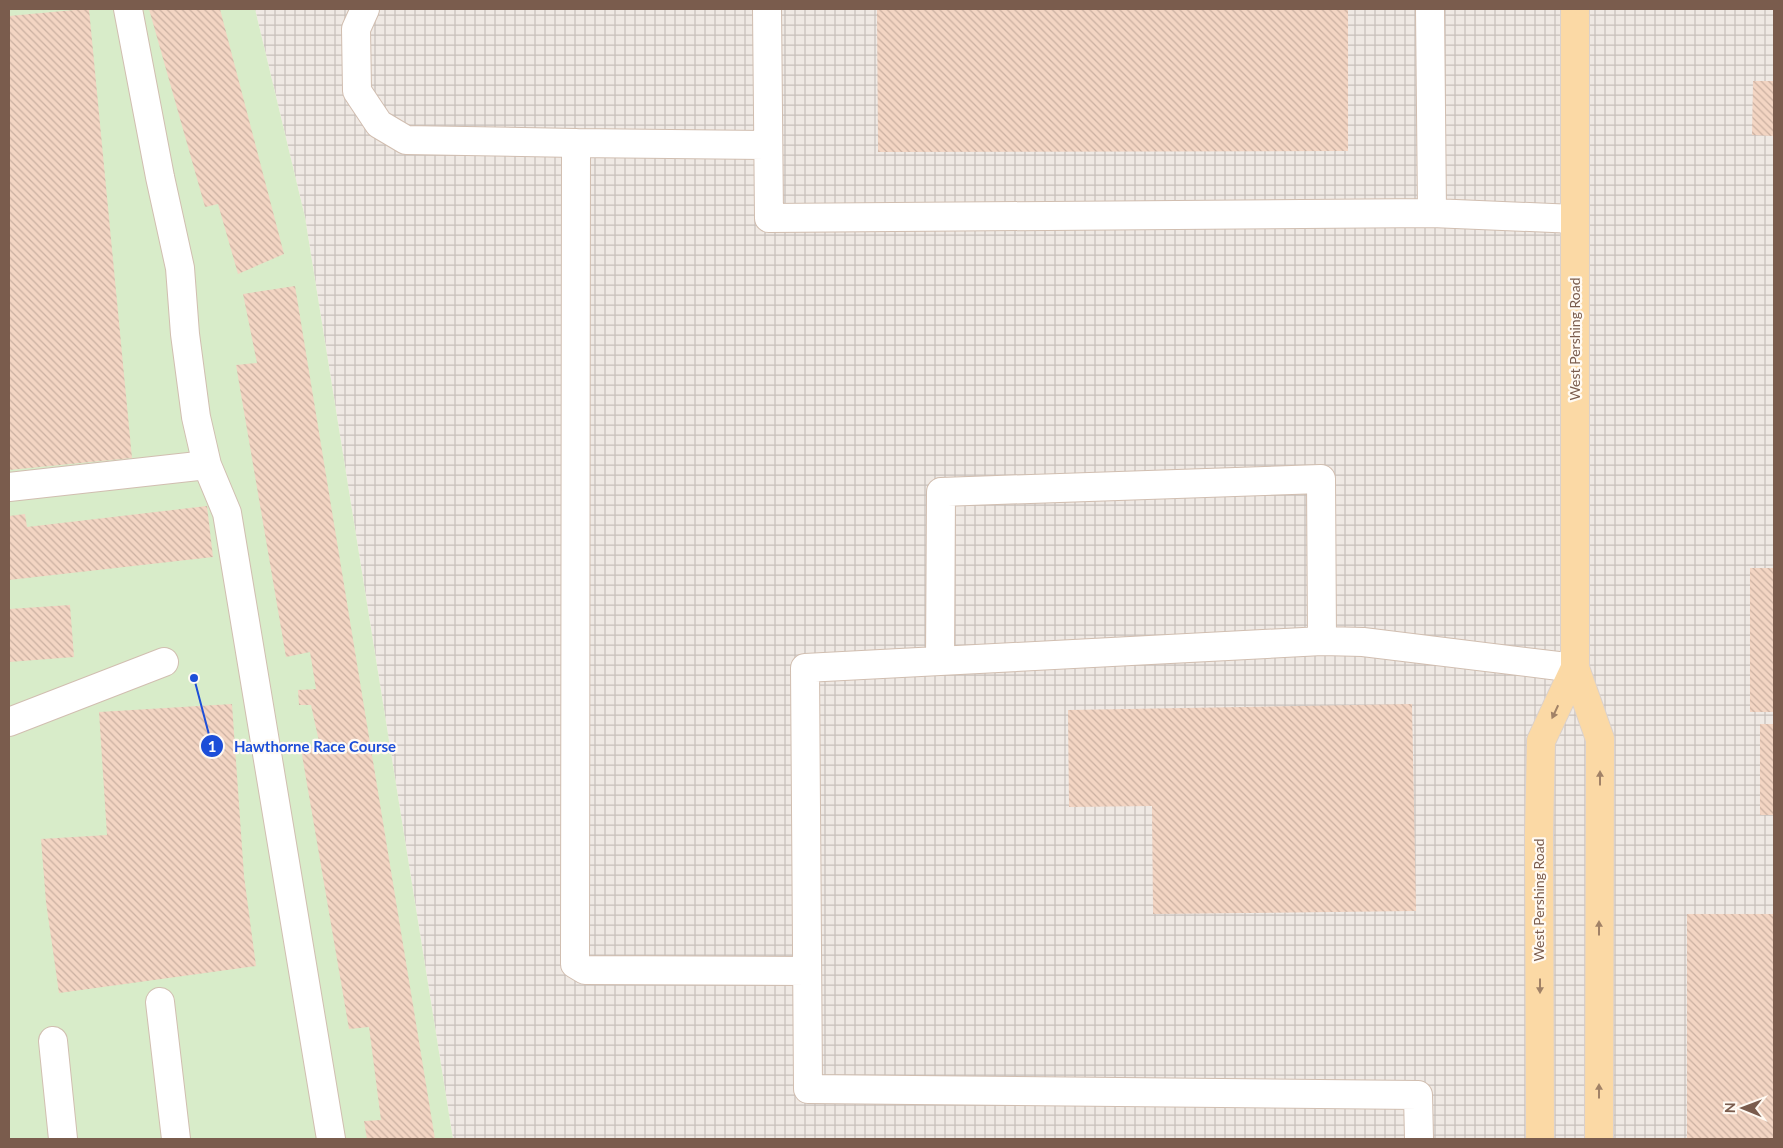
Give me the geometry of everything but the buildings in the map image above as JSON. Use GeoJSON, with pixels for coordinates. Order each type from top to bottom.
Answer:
{"type":"FeatureCollection","features":[{"type":"Feature","properties":{"kind":"main road","name":"West Pershing Road"},"geometry":{"type":"LineString","coordinates":[[1575,9],[1575,668],[1600,739],[1599,1139]]}},
{"type":"Feature","properties":{"kind":"main road","name":"West Pershing Road"},"geometry":{"type":"LineString","coordinates":[[1540,1139],[1539,833],[1541,741],[1575,668]]}},
{"type":"Feature","properties":{"kind":"lane"},"geometry":{"type":"LineString","coordinates":[[128,9],[160,177],[180,268],[185,334],[196,417],[207,465],[227,513],[331,1139]]}},
{"type":"Feature","properties":{"kind":"lane"},"geometry":{"type":"LineString","coordinates":[[366,9],[356,28],[357,91],[379,124],[406,140],[768,145]]}},
{"type":"Feature","properties":{"kind":"lane"},"geometry":{"type":"LineString","coordinates":[[767,9],[769,218],[1432,213],[1576,219]]}},
{"type":"Feature","properties":{"kind":"lane"},"geometry":{"type":"LineString","coordinates":[[1430,9],[1432,213]]}},
{"type":"Feature","properties":{"kind":"lane"},"geometry":{"type":"LineString","coordinates":[[576,143],[575,964],[585,970],[807,971]]}},
{"type":"Feature","properties":{"kind":"lane"},"geometry":{"type":"LineString","coordinates":[[9,488],[207,465]]}},
{"type":"Feature","properties":{"kind":"lane"},"geometry":{"type":"LineString","coordinates":[[940,661],[941,492],[1322,480],[1322,641]]}},
{"type":"Feature","properties":{"kind":"lane"},"geometry":{"type":"LineString","coordinates":[[1419,1139],[1418,1095],[808,1090],[805,668],[1322,641],[1363,642],[1575,668]]}},
{"type":"Feature","properties":{"kind":"lane"},"geometry":{"type":"LineString","coordinates":[[9,722],[164,662]]}},
{"type":"Feature","properties":{"kind":"lane"},"geometry":{"type":"LineString","coordinates":[[160,1002],[176,1139]]}},
{"type":"Feature","properties":{"kind":"lane"},"geometry":{"type":"LineString","coordinates":[[53,1041],[64,1139]]}},
{"type":"Feature","properties":{"kind":"shaded area"},"geometry":{"type":"Polygon","coordinates":[[[255,9],[1774,9],[1774,1139],[453,1139],[305,217],[255,9]]]}},
{"type":"Feature","properties":{"kind":"green space"},"geometry":{"type":"Polygon","coordinates":[[[9,9],[255,9],[305,217],[453,1139],[9,1139],[9,9]]]}},
{"type":"Feature","properties":{"kind":"place","name":"Hawthorne Race Course"},"geometry":{"type":"Point","coordinates":[194,678]}}]}
